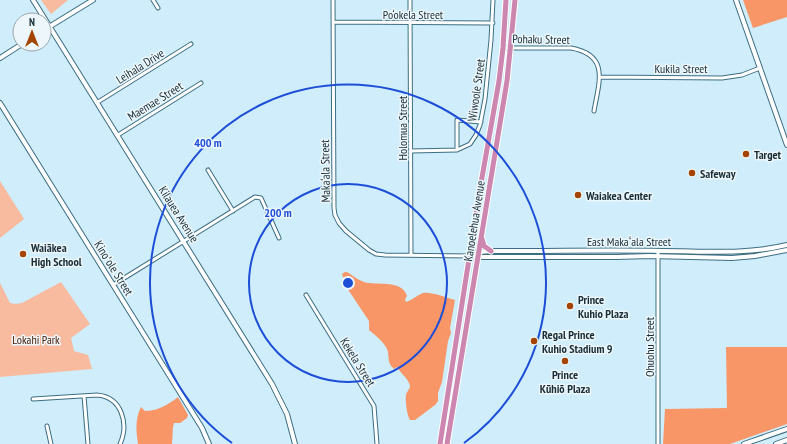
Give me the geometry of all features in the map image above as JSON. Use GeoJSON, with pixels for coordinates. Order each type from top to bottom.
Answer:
{"type":"FeatureCollection","features":[{"type":"Feature","properties":{"kind":"highway","name":"Kanoelehua Avenue"},"geometry":{"type":"LineString","coordinates":[[440,444],[499,81],[506,0]]}},
{"type":"Feature","properties":{"kind":"highway","name":"Kanoelehua Avenue"},"geometry":{"type":"LineString","coordinates":[[447,444],[507,82],[515,0]]}},
{"type":"Feature","properties":{"kind":"highway"},"geometry":{"type":"LineString","coordinates":[[482,238],[484,246],[491,251]]}},
{"type":"Feature","properties":{"kind":"highway"},"geometry":{"type":"LineString","coordinates":[[436,444],[441,435]]}},
{"type":"Feature","properties":{"kind":"street","name":"Kilauea Avenue"},"geometry":{"type":"LineString","coordinates":[[33,0],[41,12]]}},
{"type":"Feature","properties":{"kind":"street"},"geometry":{"type":"LineString","coordinates":[[52,25],[93,0]]}},
{"type":"Feature","properties":{"kind":"street"},"geometry":{"type":"LineString","coordinates":[[153,0],[158,8]]}},
{"type":"Feature","properties":{"kind":"street","name":"Maka‘ala Street"},"geometry":{"type":"LineString","coordinates":[[333,0],[335,215],[339,223],[369,250],[376,254],[470,255]]}},
{"type":"Feature","properties":{"kind":"street","name":"Holomua Street"},"geometry":{"type":"LineString","coordinates":[[410,0],[411,255]]}},
{"type":"Feature","properties":{"kind":"street","name":"Wiwoole Street"},"geometry":{"type":"LineString","coordinates":[[457,150],[467,146],[474,138],[481,122],[492,23],[493,0]]}},
{"type":"Feature","properties":{"kind":"street"},"geometry":{"type":"LineString","coordinates":[[736,0],[787,144]]}},
{"type":"Feature","properties":{"kind":"street","name":"Po‘okela Street"},"geometry":{"type":"LineString","coordinates":[[333,22],[492,23]]}},
{"type":"Feature","properties":{"kind":"street","name":"Kilauea Avenue"},"geometry":{"type":"LineString","coordinates":[[52,29],[272,384],[287,414],[295,444]]}},
{"type":"Feature","properties":{"kind":"street","name":"Leihala Drive"},"geometry":{"type":"LineString","coordinates":[[98,102],[191,44]]}},
{"type":"Feature","properties":{"kind":"street","name":"Pohaku Street"},"geometry":{"type":"LineString","coordinates":[[503,48],[571,48],[581,50],[593,58],[598,68],[600,77]]}},
{"type":"Feature","properties":{"kind":"street"},"geometry":{"type":"LineString","coordinates":[[0,58],[12,50]]}},
{"type":"Feature","properties":{"kind":"street","name":"Kukila Street"},"geometry":{"type":"LineString","coordinates":[[600,77],[722,78],[742,75],[760,68]]}},
{"type":"Feature","properties":{"kind":"street"},"geometry":{"type":"LineString","coordinates":[[594,111],[600,77]]}},
{"type":"Feature","properties":{"kind":"street","name":"Maemae Street"},"geometry":{"type":"LineString","coordinates":[[118,135],[201,83]]}},
{"type":"Feature","properties":{"kind":"street","name":"Kinoʻole Street"},"geometry":{"type":"LineString","coordinates":[[0,103],[202,428],[209,444]]}},
{"type":"Feature","properties":{"kind":"street"},"geometry":{"type":"LineString","coordinates":[[411,151],[457,150],[457,120],[481,122]]}},
{"type":"Feature","properties":{"kind":"street"},"geometry":{"type":"LineString","coordinates":[[208,170],[233,211]]}},
{"type":"Feature","properties":{"kind":"street"},"geometry":{"type":"LineString","coordinates":[[113,285],[255,198],[261,198],[279,238]]}},
{"type":"Feature","properties":{"kind":"street","name":"East Makaʻala Street"},"geometry":{"type":"LineString","coordinates":[[470,255],[513,258],[732,252],[760,250],[787,245]]}},
{"type":"Feature","properties":{"kind":"street","name":"East Makaʻala Street"},"geometry":{"type":"LineString","coordinates":[[479,255],[491,251],[658,253],[732,258],[755,256],[787,250]]}},
{"type":"Feature","properties":{"kind":"street","name":"Ohuohu Street"},"geometry":{"type":"LineString","coordinates":[[658,253],[658,444]]}},
{"type":"Feature","properties":{"kind":"street","name":"Kekela Street"},"geometry":{"type":"LineString","coordinates":[[306,295],[374,406],[377,444]]}},
{"type":"Feature","properties":{"kind":"street"},"geometry":{"type":"LineString","coordinates":[[33,399],[104,395],[115,403],[122,413],[125,431],[120,444]]}},
{"type":"Feature","properties":{"kind":"street"},"geometry":{"type":"LineString","coordinates":[[84,396],[88,444]]}},
{"type":"Feature","properties":{"kind":"street"},"geometry":{"type":"LineString","coordinates":[[47,426],[51,444]]}},
{"type":"Feature","properties":{"kind":"street"},"geometry":{"type":"LineString","coordinates":[[744,444],[787,429]]}},
{"type":"Feature","properties":{"kind":"street"},"geometry":{"type":"LineString","coordinates":[[776,444],[787,440]]}},
{"type":"Feature","properties":{"kind":"green space"},"geometry":{"type":"Polygon","coordinates":[[[41,0],[68,0],[52,13],[41,0]]]}},
{"type":"Feature","properties":{"kind":"green space"},"geometry":{"type":"Polygon","coordinates":[[[0,181],[24,219],[0,238],[0,181]]]}},
{"type":"Feature","properties":{"kind":"green space","name":"Lokahi Park"},"geometry":{"type":"Polygon","coordinates":[[[61,282],[90,324],[71,338],[74,351],[88,355],[92,369],[0,377],[0,283],[10,303],[16,304],[22,303],[61,282]]]}},
{"type":"Feature","properties":{"kind":"shaded area"},"geometry":{"type":"Polygon","coordinates":[[[743,0],[787,0],[787,17],[753,28],[743,0]]]}},
{"type":"Feature","properties":{"kind":"shaded area"},"geometry":{"type":"Polygon","coordinates":[[[345,272],[364,282],[388,284],[400,287],[407,296],[405,299],[406,302],[423,293],[434,294],[455,300],[450,328],[451,333],[448,341],[442,382],[438,393],[438,401],[415,420],[410,420],[406,408],[406,395],[410,384],[397,367],[394,369],[389,361],[387,349],[379,338],[369,330],[369,321],[347,288],[342,274],[345,272]]]}},
{"type":"Feature","properties":{"kind":"shaded area"},"geometry":{"type":"Polygon","coordinates":[[[726,347],[787,347],[787,424],[730,444],[663,444],[665,409],[727,408],[726,347]]]}},
{"type":"Feature","properties":{"kind":"shaded area"},"geometry":{"type":"Polygon","coordinates":[[[178,397],[188,415],[187,418],[180,423],[174,423],[172,444],[138,444],[136,425],[141,407],[145,411],[158,409],[178,397]]]}},
{"type":"Feature","properties":{"kind":"place","name":"Target"},"geometry":{"type":"Point","coordinates":[746,154]}},
{"type":"Feature","properties":{"kind":"place","name":"Safeway"},"geometry":{"type":"Point","coordinates":[692,173]}},
{"type":"Feature","properties":{"kind":"place","name":"Waiakea Center"},"geometry":{"type":"Point","coordinates":[578,195]}},
{"type":"Feature","properties":{"kind":"place","name":"Waiākea High School"},"geometry":{"type":"Point","coordinates":[23,254]}},
{"type":"Feature","properties":{"kind":"place","name":"Prince Kuhio Plaza"},"geometry":{"type":"Point","coordinates":[570,306]}},
{"type":"Feature","properties":{"kind":"place","name":"Regal Prince Kuhio Stadium 9"},"geometry":{"type":"Point","coordinates":[534,341]}},
{"type":"Feature","properties":{"kind":"place","name":"Prince Kūhiō Plaza"},"geometry":{"type":"Point","coordinates":[565,361]}}]}
